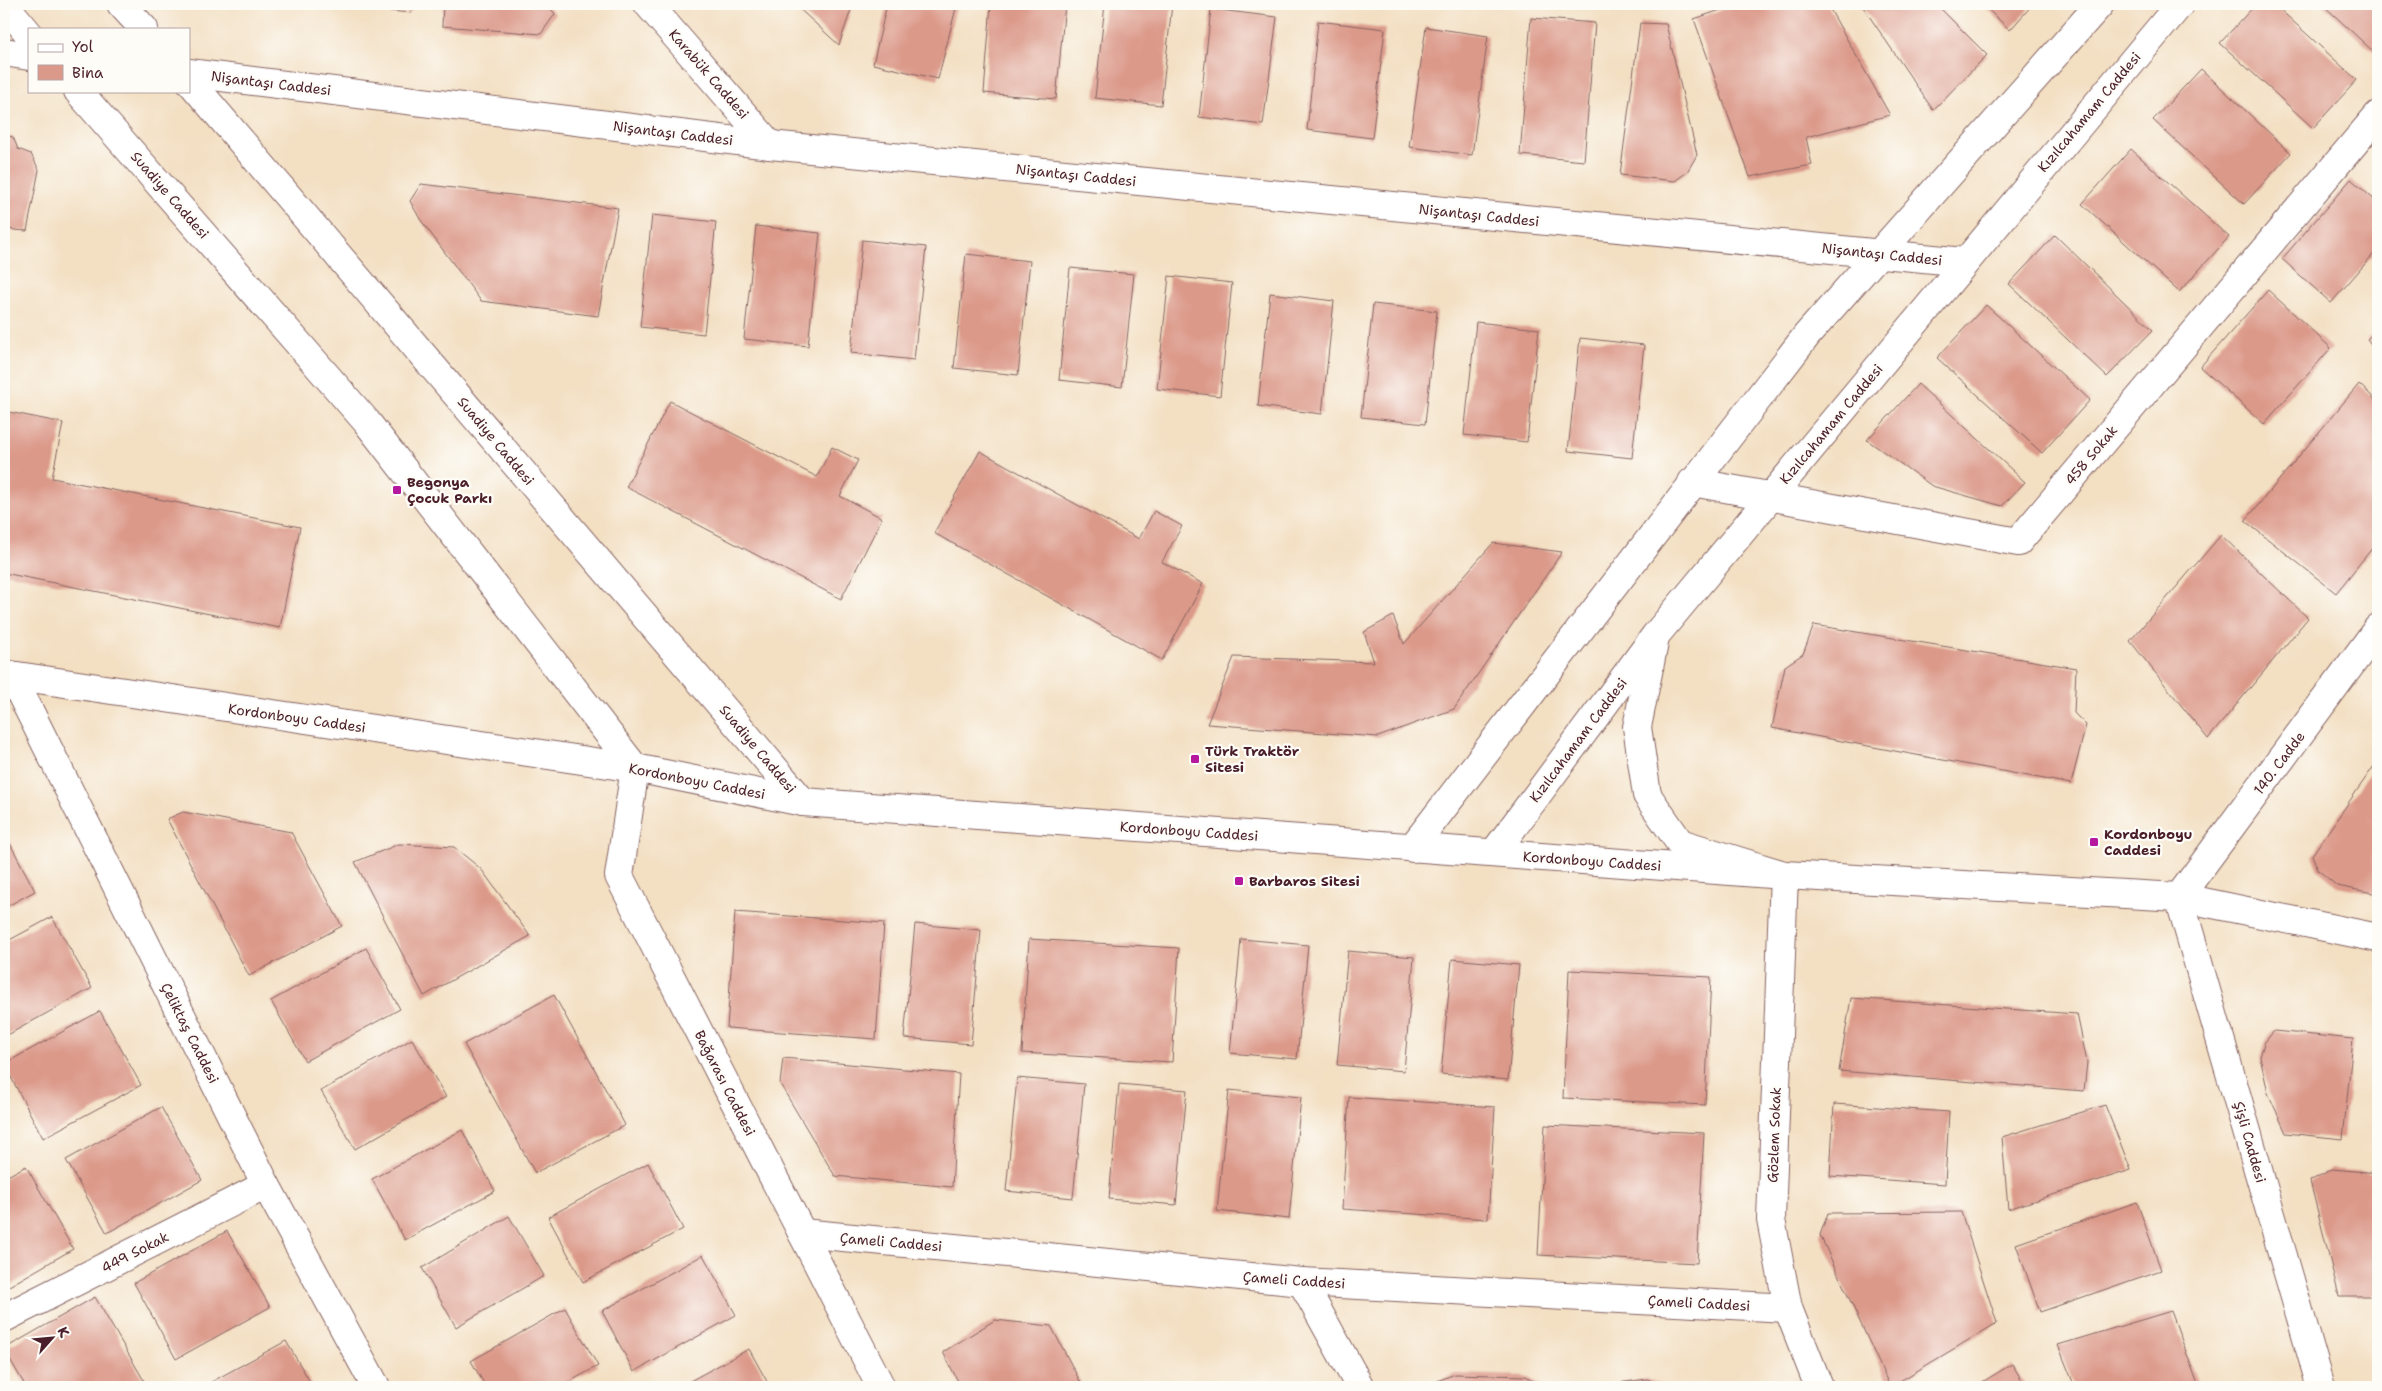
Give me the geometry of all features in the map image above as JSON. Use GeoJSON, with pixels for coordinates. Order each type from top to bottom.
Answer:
{"type":"FeatureCollection","features":[{"type":"Feature","properties":{"kind":"street"},"geometry":{"type":"LineString","coordinates":[[4,4],[28,33]]}},
{"type":"Feature","properties":{"kind":"street"},"geometry":{"type":"LineString","coordinates":[[121,4],[143,28]]}},
{"type":"Feature","properties":{"kind":"street","name":"Karabük Caddesi"},"geometry":{"type":"LineString","coordinates":[[648,4],[770,145]]}},
{"type":"Feature","properties":{"kind":"street"},"geometry":{"type":"LineString","coordinates":[[1412,848],[1807,335],[2100,4]]}},
{"type":"Feature","properties":{"kind":"street","name":"Kızılcahamam Caddesi"},"geometry":{"type":"LineString","coordinates":[[1494,853],[1655,636],[2180,4]]}},
{"type":"Feature","properties":{"kind":"street"},"geometry":{"type":"LineString","coordinates":[[4,52],[28,56]]}},
{"type":"Feature","properties":{"kind":"street","name":"Nişantaşı Caddesi"},"geometry":{"type":"LineString","coordinates":[[190,73],[770,145],[1964,262]]}},
{"type":"Feature","properties":{"kind":"street","name":"Suadiye Caddesi"},"geometry":{"type":"LineString","coordinates":[[190,81],[803,802]]}},
{"type":"Feature","properties":{"kind":"street","name":"Suadiye Caddesi"},"geometry":{"type":"LineString","coordinates":[[79,92],[366,421],[635,768]]}},
{"type":"Feature","properties":{"kind":"street","name":"458 Sokak"},"geometry":{"type":"LineString","coordinates":[[1692,482],[1770,498],[2018,542],[2375,125]]}},
{"type":"Feature","properties":{"kind":"street","name":"140. Cadde"},"geometry":{"type":"LineString","coordinates":[[2179,897],[2378,628]]}},
{"type":"Feature","properties":{"kind":"street"},"geometry":{"type":"LineString","coordinates":[[1655,636],[1636,727],[1647,795],[1680,843],[1784,875]]}},
{"type":"Feature","properties":{"kind":"street","name":"Kordonboyu Caddesi"},"geometry":{"type":"LineString","coordinates":[[8,675],[635,768],[803,802],[1784,875],[2179,897],[2378,938]]}},
{"type":"Feature","properties":{"kind":"street","name":"Çeliktaş Caddesi"},"geometry":{"type":"LineString","coordinates":[[8,675],[266,1185],[376,1387]]}},
{"type":"Feature","properties":{"kind":"street","name":"Bağarası Caddesi"},"geometry":{"type":"LineString","coordinates":[[635,768],[619,876],[881,1387]]}},
{"type":"Feature","properties":{"kind":"street","name":"Gözlem Sokak"},"geometry":{"type":"LineString","coordinates":[[1784,875],[1771,1220],[1788,1308],[1819,1387]]}},
{"type":"Feature","properties":{"kind":"street","name":"Şişli Caddesi"},"geometry":{"type":"LineString","coordinates":[[2179,897],[2321,1387]]}},
{"type":"Feature","properties":{"kind":"street","name":"449 Sokak"},"geometry":{"type":"LineString","coordinates":[[4,1318],[266,1185]]}},
{"type":"Feature","properties":{"kind":"street","name":"Çameli Caddesi"},"geometry":{"type":"LineString","coordinates":[[802,1233],[1302,1282],[1788,1308]]}},
{"type":"Feature","properties":{"kind":"street"},"geometry":{"type":"LineString","coordinates":[[1302,1282],[1360,1387]]}},
{"type":"Feature","properties":{"kind":"building"},"geometry":{"type":"Polygon","coordinates":[[[313,4],[413,4],[411,13],[313,4]]]}},
{"type":"Feature","properties":{"kind":"building"},"geometry":{"type":"Polygon","coordinates":[[[443,4],[547,4],[555,14],[541,34],[442,26],[443,4]]]}},
{"type":"Feature","properties":{"kind":"building"},"geometry":{"type":"Polygon","coordinates":[[[794,4],[853,4],[839,45],[794,4]]]}},
{"type":"Feature","properties":{"kind":"building"},"geometry":{"type":"Polygon","coordinates":[[[887,4],[957,4],[938,79],[873,64],[887,4]]]}},
{"type":"Feature","properties":{"kind":"building"},"geometry":{"type":"Polygon","coordinates":[[[991,4],[1065,4],[1056,99],[984,93],[991,4]]]}},
{"type":"Feature","properties":{"kind":"building"},"geometry":{"type":"Polygon","coordinates":[[[1105,4],[1172,4],[1161,105],[1095,98],[1105,4]]]}},
{"type":"Feature","properties":{"kind":"building"},"geometry":{"type":"Polygon","coordinates":[[[1738,4],[1827,4],[1890,115],[1806,137],[1812,165],[1750,177],[1694,19],[1738,4]]]}},
{"type":"Feature","properties":{"kind":"building"},"geometry":{"type":"Polygon","coordinates":[[[1861,4],[1936,4],[1987,55],[1933,110],[1861,4]]]}},
{"type":"Feature","properties":{"kind":"building"},"geometry":{"type":"Polygon","coordinates":[[[1982,4],[2033,4],[2010,30],[1982,4]]]}},
{"type":"Feature","properties":{"kind":"building"},"geometry":{"type":"Polygon","coordinates":[[[2256,4],[2274,4],[2357,80],[2313,128],[2220,43],[2256,4]]]}},
{"type":"Feature","properties":{"kind":"building"},"geometry":{"type":"Polygon","coordinates":[[[2322,4],[2378,4],[2378,52],[2376,54],[2322,4]]]}},
{"type":"Feature","properties":{"kind":"building"},"geometry":{"type":"Polygon","coordinates":[[[1211,9],[1277,17],[1263,125],[1199,117],[1211,9]]]}},
{"type":"Feature","properties":{"kind":"building"},"geometry":{"type":"Polygon","coordinates":[[[1531,18],[1595,23],[1584,161],[1520,155],[1531,18]]]}},
{"type":"Feature","properties":{"kind":"building"},"geometry":{"type":"Polygon","coordinates":[[[1318,21],[1385,29],[1372,138],[1307,130],[1318,21]]]}},
{"type":"Feature","properties":{"kind":"building"},"geometry":{"type":"Polygon","coordinates":[[[1640,23],[1666,24],[1697,155],[1687,172],[1675,181],[1620,175],[1640,23]]]}},
{"type":"Feature","properties":{"kind":"building"},"geometry":{"type":"Polygon","coordinates":[[[1426,27],[1488,36],[1472,155],[1409,147],[1426,27]]]}},
{"type":"Feature","properties":{"kind":"building"},"geometry":{"type":"Polygon","coordinates":[[[2201,69],[2291,153],[2244,204],[2153,120],[2201,69]]]}},
{"type":"Feature","properties":{"kind":"building"},"geometry":{"type":"Polygon","coordinates":[[[4,135],[13,137],[18,149],[31,154],[39,170],[27,231],[4,229],[4,135]]]}},
{"type":"Feature","properties":{"kind":"building"},"geometry":{"type":"Polygon","coordinates":[[[2131,149],[2229,237],[2179,292],[2082,204],[2131,149]]]}},
{"type":"Feature","properties":{"kind":"building"},"geometry":{"type":"Polygon","coordinates":[[[2351,179],[2378,203],[2378,249],[2331,303],[2282,259],[2351,179]]]}},
{"type":"Feature","properties":{"kind":"building"},"geometry":{"type":"Polygon","coordinates":[[[421,184],[618,208],[598,316],[481,301],[420,219],[410,201],[421,184]]]}},
{"type":"Feature","properties":{"kind":"building"},"geometry":{"type":"Polygon","coordinates":[[[652,215],[716,222],[704,334],[640,327],[652,215]]]}},
{"type":"Feature","properties":{"kind":"building"},"geometry":{"type":"Polygon","coordinates":[[[756,226],[820,233],[808,346],[744,339],[756,226]]]}},
{"type":"Feature","properties":{"kind":"building"},"geometry":{"type":"Polygon","coordinates":[[[2055,235],[2153,330],[2107,377],[2009,284],[2055,235]]]}},
{"type":"Feature","properties":{"kind":"building"},"geometry":{"type":"Polygon","coordinates":[[[862,240],[926,247],[914,360],[851,353],[862,240]]]}},
{"type":"Feature","properties":{"kind":"building"},"geometry":{"type":"Polygon","coordinates":[[[966,254],[1030,261],[1018,375],[954,368],[966,254]]]}},
{"type":"Feature","properties":{"kind":"building"},"geometry":{"type":"Polygon","coordinates":[[[1070,268],[1134,274],[1122,387],[1059,380],[1070,268]]]}},
{"type":"Feature","properties":{"kind":"building"},"geometry":{"type":"Polygon","coordinates":[[[1169,276],[1232,283],[1220,396],[1157,389],[1169,276]]]}},
{"type":"Feature","properties":{"kind":"building"},"geometry":{"type":"Polygon","coordinates":[[[2268,290],[2331,348],[2264,424],[2200,367],[2268,290]]]}},
{"type":"Feature","properties":{"kind":"building"},"geometry":{"type":"Polygon","coordinates":[[[1270,293],[1334,301],[1322,414],[1258,406],[1270,293]]]}},
{"type":"Feature","properties":{"kind":"building"},"geometry":{"type":"Polygon","coordinates":[[[1373,304],[1437,311],[1425,424],[1361,417],[1373,304]]]}},
{"type":"Feature","properties":{"kind":"building"},"geometry":{"type":"Polygon","coordinates":[[[1986,305],[2090,400],[2042,453],[1937,358],[1986,305]]]}},
{"type":"Feature","properties":{"kind":"building"},"geometry":{"type":"Polygon","coordinates":[[[1476,322],[1539,329],[1527,442],[1464,435],[1476,322]]]}},
{"type":"Feature","properties":{"kind":"building"},"geometry":{"type":"Polygon","coordinates":[[[2378,329],[2378,353],[2367,339],[2378,329]]]}},
{"type":"Feature","properties":{"kind":"building"},"geometry":{"type":"Polygon","coordinates":[[[1580,338],[1644,345],[1632,458],[1568,451],[1580,338]]]}},
{"type":"Feature","properties":{"kind":"building"},"geometry":{"type":"Polygon","coordinates":[[[1918,384],[2025,482],[2002,506],[1932,486],[1867,440],[1918,384]]]}},
{"type":"Feature","properties":{"kind":"building"},"geometry":{"type":"Polygon","coordinates":[[[2359,384],[2378,402],[2378,541],[2336,593],[2245,521],[2359,384]]]}},
{"type":"Feature","properties":{"kind":"building"},"geometry":{"type":"Polygon","coordinates":[[[670,401],[817,477],[832,447],[858,460],[840,496],[882,518],[841,599],[626,487],[670,401]]]}},
{"type":"Feature","properties":{"kind":"building"},"geometry":{"type":"Polygon","coordinates":[[[4,411],[63,423],[52,478],[300,527],[280,628],[4,573],[4,411]]]}},
{"type":"Feature","properties":{"kind":"building"},"geometry":{"type":"Polygon","coordinates":[[[980,451],[1139,539],[1154,511],[1182,526],[1162,562],[1203,584],[1162,660],[934,533],[980,451]]]}},
{"type":"Feature","properties":{"kind":"building"},"geometry":{"type":"Polygon","coordinates":[[[2221,535],[2308,618],[2208,739],[2130,641],[2221,535]]]}},
{"type":"Feature","properties":{"kind":"building"},"geometry":{"type":"Polygon","coordinates":[[[1493,543],[1562,552],[1454,709],[1378,737],[1207,724],[1234,657],[1374,662],[1364,632],[1393,616],[1404,644],[1493,543]]]}},
{"type":"Feature","properties":{"kind":"building"},"geometry":{"type":"Polygon","coordinates":[[[1814,625],[2076,668],[2074,713],[2086,725],[2071,784],[1772,728],[1785,666],[1803,654],[1814,625]]]}},
{"type":"Feature","properties":{"kind":"building"},"geometry":{"type":"Polygon","coordinates":[[[2374,766],[2378,769],[2378,894],[2337,886],[2318,870],[2312,855],[2374,766]]]}},
{"type":"Feature","properties":{"kind":"building"},"geometry":{"type":"Polygon","coordinates":[[[183,812],[291,832],[342,926],[249,976],[167,819],[183,812]]]}},
{"type":"Feature","properties":{"kind":"building"},"geometry":{"type":"Polygon","coordinates":[[[4,832],[35,891],[4,908],[4,832]]]}},
{"type":"Feature","properties":{"kind":"building"},"geometry":{"type":"Polygon","coordinates":[[[399,844],[454,847],[481,869],[530,936],[424,996],[355,862],[399,844]]]}},
{"type":"Feature","properties":{"kind":"building"},"geometry":{"type":"Polygon","coordinates":[[[735,912],[884,923],[876,1039],[727,1028],[735,912]]]}},
{"type":"Feature","properties":{"kind":"building"},"geometry":{"type":"Polygon","coordinates":[[[52,917],[92,988],[4,1037],[4,943],[52,917]]]}},
{"type":"Feature","properties":{"kind":"building"},"geometry":{"type":"Polygon","coordinates":[[[915,924],[981,930],[971,1044],[904,1038],[915,924]]]}},
{"type":"Feature","properties":{"kind":"building"},"geometry":{"type":"Polygon","coordinates":[[[1029,939],[1179,948],[1172,1062],[1022,1053],[1029,939]]]}},
{"type":"Feature","properties":{"kind":"building"},"geometry":{"type":"Polygon","coordinates":[[[1241,939],[1308,945],[1297,1059],[1230,1053],[1241,939]]]}},
{"type":"Feature","properties":{"kind":"building"},"geometry":{"type":"Polygon","coordinates":[[[366,948],[400,1009],[305,1061],[271,1001],[366,948]]]}},
{"type":"Feature","properties":{"kind":"building"},"geometry":{"type":"Polygon","coordinates":[[[1348,951],[1414,957],[1404,1071],[1337,1065],[1348,951]]]}},
{"type":"Feature","properties":{"kind":"building"},"geometry":{"type":"Polygon","coordinates":[[[1452,959],[1519,965],[1508,1080],[1441,1074],[1452,959]]]}},
{"type":"Feature","properties":{"kind":"building"},"geometry":{"type":"Polygon","coordinates":[[[1569,970],[1711,977],[1705,1105],[1563,1098],[1569,970]]]}},
{"type":"Feature","properties":{"kind":"building"},"geometry":{"type":"Polygon","coordinates":[[[554,995],[625,1125],[535,1173],[464,1044],[554,995]]]}},
{"type":"Feature","properties":{"kind":"building"},"geometry":{"type":"Polygon","coordinates":[[[1851,998],[2077,1014],[2087,1062],[2084,1091],[1839,1071],[1851,998]]]}},
{"type":"Feature","properties":{"kind":"building"},"geometry":{"type":"Polygon","coordinates":[[[100,1011],[141,1085],[43,1138],[4,1064],[100,1011]]]}},
{"type":"Feature","properties":{"kind":"building"},"geometry":{"type":"Polygon","coordinates":[[[2274,1031],[2353,1039],[2343,1139],[2286,1133],[2268,1093],[2260,1057],[2264,1043],[2274,1031]]]}},
{"type":"Feature","properties":{"kind":"building"},"geometry":{"type":"Polygon","coordinates":[[[412,1039],[446,1097],[355,1149],[321,1091],[412,1039]]]}},
{"type":"Feature","properties":{"kind":"building"},"geometry":{"type":"Polygon","coordinates":[[[783,1058],[959,1074],[952,1187],[835,1176],[780,1084],[783,1058]]]}},
{"type":"Feature","properties":{"kind":"building"},"geometry":{"type":"Polygon","coordinates":[[[1017,1078],[1084,1084],[1073,1198],[1006,1191],[1017,1078]]]}},
{"type":"Feature","properties":{"kind":"building"},"geometry":{"type":"Polygon","coordinates":[[[1119,1084],[1187,1090],[1176,1205],[1109,1199],[1119,1084]]]}},
{"type":"Feature","properties":{"kind":"building"},"geometry":{"type":"Polygon","coordinates":[[[1229,1090],[1301,1097],[1289,1219],[1217,1211],[1229,1090]]]}},
{"type":"Feature","properties":{"kind":"building"},"geometry":{"type":"Polygon","coordinates":[[[1349,1097],[1495,1107],[1488,1219],[1342,1209],[1349,1097]]]}},
{"type":"Feature","properties":{"kind":"building"},"geometry":{"type":"Polygon","coordinates":[[[1834,1104],[1949,1112],[1945,1184],[1830,1176],[1834,1104]]]}},
{"type":"Feature","properties":{"kind":"building"},"geometry":{"type":"Polygon","coordinates":[[[2105,1105],[2131,1170],[2008,1209],[2002,1137],[2105,1105]]]}},
{"type":"Feature","properties":{"kind":"building"},"geometry":{"type":"Polygon","coordinates":[[[161,1107],[202,1180],[107,1233],[66,1160],[161,1107]]]}},
{"type":"Feature","properties":{"kind":"building"},"geometry":{"type":"Polygon","coordinates":[[[1545,1125],[1704,1133],[1697,1263],[1538,1255],[1545,1125]]]}},
{"type":"Feature","properties":{"kind":"building"},"geometry":{"type":"Polygon","coordinates":[[[462,1130],[495,1191],[405,1240],[372,1179],[462,1130]]]}},
{"type":"Feature","properties":{"kind":"building"},"geometry":{"type":"Polygon","coordinates":[[[648,1163],[683,1229],[583,1282],[548,1217],[648,1163]]]}},
{"type":"Feature","properties":{"kind":"building"},"geometry":{"type":"Polygon","coordinates":[[[26,1166],[73,1249],[4,1289],[4,1178],[26,1166]]]}},
{"type":"Feature","properties":{"kind":"building"},"geometry":{"type":"Polygon","coordinates":[[[2332,1169],[2378,1173],[2378,1296],[2339,1296],[2310,1181],[2332,1169]]]}},
{"type":"Feature","properties":{"kind":"building"},"geometry":{"type":"Polygon","coordinates":[[[2137,1202],[2161,1270],[2040,1312],[2016,1244],[2137,1202]]]}},
{"type":"Feature","properties":{"kind":"building"},"geometry":{"type":"Polygon","coordinates":[[[1961,1212],[1997,1323],[1890,1387],[1820,1235],[1828,1213],[1961,1212]]]}},
{"type":"Feature","properties":{"kind":"building"},"geometry":{"type":"Polygon","coordinates":[[[509,1216],[544,1276],[456,1327],[422,1268],[509,1216]]]}},
{"type":"Feature","properties":{"kind":"building"},"geometry":{"type":"Polygon","coordinates":[[[227,1231],[270,1307],[176,1359],[134,1283],[227,1231]]]}},
{"type":"Feature","properties":{"kind":"building"},"geometry":{"type":"Polygon","coordinates":[[[703,1255],[736,1315],[634,1372],[602,1311],[703,1255]]]}},
{"type":"Feature","properties":{"kind":"building"},"geometry":{"type":"Polygon","coordinates":[[[95,1297],[146,1384],[139,1387],[26,1387],[4,1349],[95,1297]]]}},
{"type":"Feature","properties":{"kind":"building"},"geometry":{"type":"Polygon","coordinates":[[[565,1308],[598,1366],[560,1387],[486,1387],[471,1361],[565,1308]]]}},
{"type":"Feature","properties":{"kind":"building"},"geometry":{"type":"Polygon","coordinates":[[[2171,1311],[2199,1387],[2075,1387],[2058,1345],[2171,1311]]]}},
{"type":"Feature","properties":{"kind":"building"},"geometry":{"type":"Polygon","coordinates":[[[995,1320],[1051,1326],[1083,1387],[961,1387],[943,1352],[995,1320]]]}},
{"type":"Feature","properties":{"kind":"building"},"geometry":{"type":"Polygon","coordinates":[[[286,1341],[313,1387],[202,1387],[286,1341]]]}},
{"type":"Feature","properties":{"kind":"building"},"geometry":{"type":"Polygon","coordinates":[[[749,1349],[770,1387],[679,1387],[749,1349]]]}},
{"type":"Feature","properties":{"kind":"building"},"geometry":{"type":"Polygon","coordinates":[[[2012,1364],[2026,1387],[1974,1387],[2012,1364]]]}},
{"type":"Feature","properties":{"kind":"building"},"geometry":{"type":"Polygon","coordinates":[[[1455,1374],[1526,1376],[1543,1387],[1422,1387],[1455,1374]]]}},
{"type":"Feature","properties":{"kind":"building"},"geometry":{"type":"Polygon","coordinates":[[[1647,1379],[1667,1387],[1612,1387],[1618,1383],[1647,1379]]]}},
{"type":"Feature","properties":{"kind":"place","name":"Begonya Çocuk Parkı"},"geometry":{"type":"Point","coordinates":[397,490]}},
{"type":"Feature","properties":{"kind":"place","name":"Türk Traktör Sitesi"},"geometry":{"type":"Point","coordinates":[1195,759]}},
{"type":"Feature","properties":{"kind":"place","name":"Kordonboyu Caddesi"},"geometry":{"type":"Point","coordinates":[2094,842]}},
{"type":"Feature","properties":{"kind":"place","name":"Barbaros Sitesi"},"geometry":{"type":"Point","coordinates":[1239,881]}}]}
